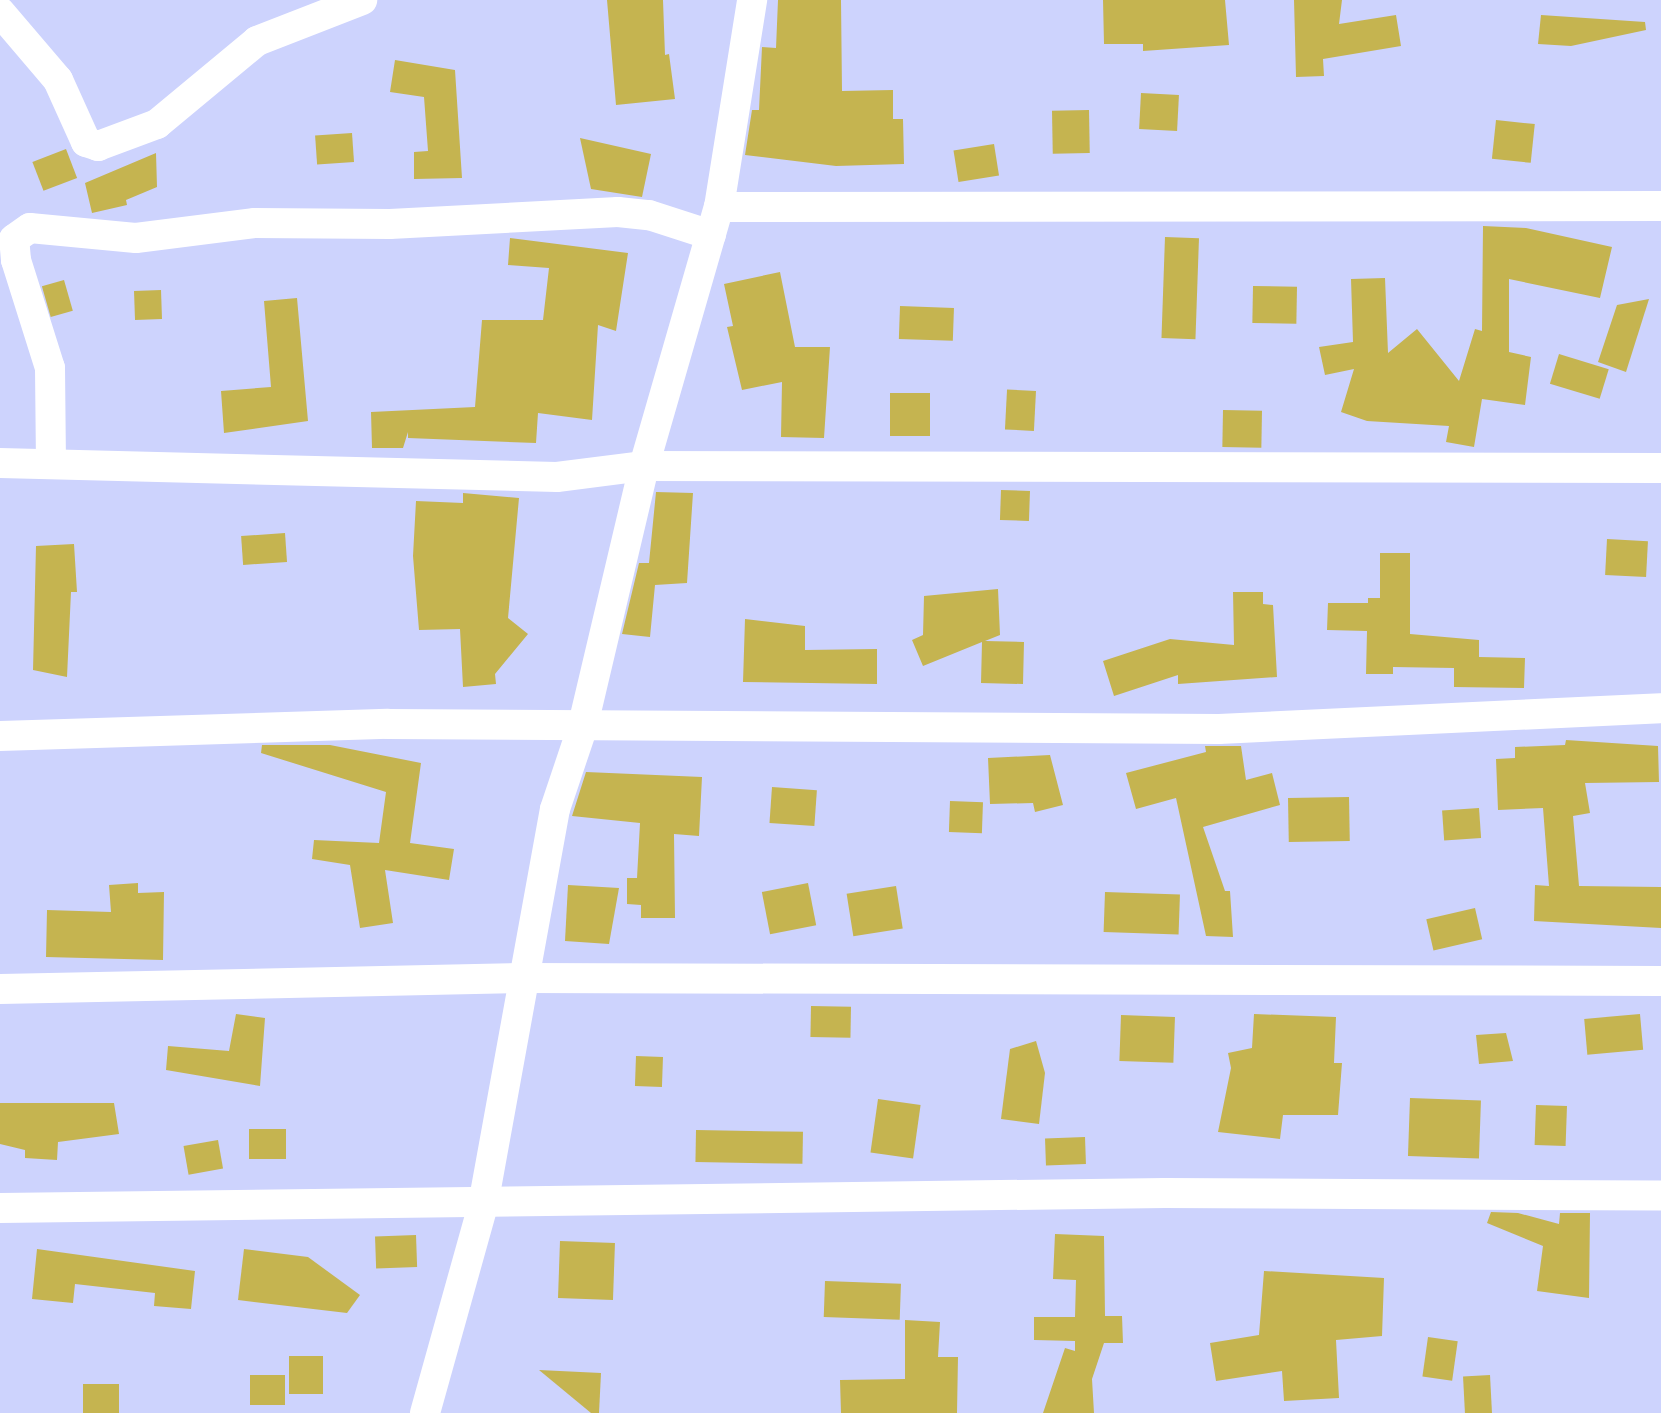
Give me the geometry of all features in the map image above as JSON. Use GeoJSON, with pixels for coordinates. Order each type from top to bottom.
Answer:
{"type":"FeatureCollection","features":[{"type":"Feature","properties":{"kind":"street"},"geometry":{"type":"LineString","coordinates":[[0,12],[58,80],[86,142],[98,146],[157,124],[257,41],[362,0]]}},
{"type":"Feature","properties":{"kind":"street"},"geometry":{"type":"LineString","coordinates":[[425,1413],[483,1205],[555,809],[582,729],[644,466],[715,221],[752,0]]}},
{"type":"Feature","properties":{"kind":"street"},"geometry":{"type":"LineString","coordinates":[[51,464],[50,369],[16,260],[14,239],[30,228],[135,238],[255,223],[390,224],[618,212],[715,221],[1661,206]]}},
{"type":"Feature","properties":{"kind":"street"},"geometry":{"type":"LineString","coordinates":[[0,463],[557,477],[644,466],[1661,468]]}},
{"type":"Feature","properties":{"kind":"street"},"geometry":{"type":"LineString","coordinates":[[0,736],[374,724],[582,729],[1219,729],[1661,708]]}},
{"type":"Feature","properties":{"kind":"street"},"geometry":{"type":"LineString","coordinates":[[0,989],[524,978],[1661,981]]}},
{"type":"Feature","properties":{"kind":"street"},"geometry":{"type":"LineString","coordinates":[[0,1208],[483,1205],[1165,1194],[1661,1196]]}},
{"type":"Feature","properties":{"kind":"building"},"geometry":{"type":"Polygon","coordinates":[[[607,0],[663,0],[665,55],[669,54],[675,99],[616,105],[607,0]]]}},
{"type":"Feature","properties":{"kind":"building"},"geometry":{"type":"Polygon","coordinates":[[[778,0],[841,0],[842,91],[893,90],[893,119],[903,119],[904,164],[836,166],[745,155],[752,110],[759,110],[762,47],[776,48],[778,0]]]}},
{"type":"Feature","properties":{"kind":"building"},"geometry":{"type":"Polygon","coordinates":[[[1103,0],[1225,0],[1229,45],[1143,51],[1143,44],[1104,44],[1103,0]]]}},
{"type":"Feature","properties":{"kind":"building"},"geometry":{"type":"Polygon","coordinates":[[[1294,0],[1342,0],[1339,24],[1396,15],[1401,46],[1323,59],[1324,76],[1296,77],[1294,0]]]}},
{"type":"Feature","properties":{"kind":"building"},"geometry":{"type":"Polygon","coordinates":[[[1541,15],[1645,22],[1646,30],[1571,46],[1538,44],[1541,15]]]}},
{"type":"Feature","properties":{"kind":"building"},"geometry":{"type":"Polygon","coordinates":[[[395,60],[455,70],[462,178],[414,179],[414,152],[428,151],[424,97],[390,92],[395,60]]]}},
{"type":"Feature","properties":{"kind":"building"},"geometry":{"type":"Polygon","coordinates":[[[1141,93],[1179,95],[1177,131],[1139,129],[1141,93]]]}},
{"type":"Feature","properties":{"kind":"building"},"geometry":{"type":"Polygon","coordinates":[[[1089,110],[1090,153],[1053,154],[1052,111],[1089,110]]]}},
{"type":"Feature","properties":{"kind":"building"},"geometry":{"type":"Polygon","coordinates":[[[1496,120],[1535,124],[1531,163],[1492,159],[1496,120]]]}},
{"type":"Feature","properties":{"kind":"building"},"geometry":{"type":"Polygon","coordinates":[[[352,133],[354,162],[317,165],[315,136],[352,133]]]}},
{"type":"Feature","properties":{"kind":"building"},"geometry":{"type":"Polygon","coordinates":[[[580,138],[651,154],[642,197],[591,189],[580,138]]]}},
{"type":"Feature","properties":{"kind":"building"},"geometry":{"type":"Polygon","coordinates":[[[994,144],[999,176],[959,182],[954,150],[994,144]]]}},
{"type":"Feature","properties":{"kind":"building"},"geometry":{"type":"Polygon","coordinates":[[[66,149],[77,178],[44,191],[32,162],[66,149]]]}},
{"type":"Feature","properties":{"kind":"building"},"geometry":{"type":"Polygon","coordinates":[[[156,153],[157,187],[126,200],[127,205],[92,213],[85,183],[156,153]]]}},
{"type":"Feature","properties":{"kind":"building"},"geometry":{"type":"Polygon","coordinates":[[[1483,226],[1526,228],[1612,247],[1600,298],[1509,279],[1509,352],[1531,357],[1525,405],[1482,399],[1474,447],[1446,442],[1449,426],[1367,421],[1341,412],[1354,369],[1325,375],[1319,347],[1353,342],[1351,279],[1385,278],[1388,353],[1417,329],[1459,381],[1475,329],[1482,331],[1483,226]]]}},
{"type":"Feature","properties":{"kind":"building"},"geometry":{"type":"Polygon","coordinates":[[[1165,237],[1199,238],[1195,339],[1161,338],[1165,237]]]}},
{"type":"Feature","properties":{"kind":"building"},"geometry":{"type":"Polygon","coordinates":[[[510,238],[628,253],[616,331],[598,325],[592,420],[538,413],[536,443],[408,438],[408,432],[403,448],[372,448],[371,412],[475,407],[482,320],[543,320],[549,268],[508,265],[510,238]]]}},
{"type":"Feature","properties":{"kind":"building"},"geometry":{"type":"Polygon","coordinates":[[[780,272],[795,347],[830,347],[824,438],[781,437],[782,382],[742,390],[727,327],[733,326],[724,284],[780,272]]]}},
{"type":"Feature","properties":{"kind":"building"},"geometry":{"type":"Polygon","coordinates":[[[64,280],[73,311],[51,317],[42,286],[64,280]]]}},
{"type":"Feature","properties":{"kind":"building"},"geometry":{"type":"Polygon","coordinates":[[[1253,286],[1297,287],[1296,324],[1252,323],[1253,286]]]}},
{"type":"Feature","properties":{"kind":"building"},"geometry":{"type":"Polygon","coordinates":[[[161,290],[162,319],[135,320],[134,291],[161,290]]]}},
{"type":"Feature","properties":{"kind":"building"},"geometry":{"type":"Polygon","coordinates":[[[297,298],[308,421],[224,433],[221,391],[271,387],[264,301],[297,298]]]}},
{"type":"Feature","properties":{"kind":"building"},"geometry":{"type":"Polygon","coordinates":[[[1649,299],[1626,372],[1598,362],[1617,305],[1649,299]]]}},
{"type":"Feature","properties":{"kind":"building"},"geometry":{"type":"Polygon","coordinates":[[[900,306],[954,308],[953,341],[899,339],[900,306]]]}},
{"type":"Feature","properties":{"kind":"building"},"geometry":{"type":"Polygon","coordinates":[[[1559,354],[1609,369],[1600,399],[1550,384],[1559,354]]]}},
{"type":"Feature","properties":{"kind":"building"},"geometry":{"type":"Polygon","coordinates":[[[1007,389],[1036,391],[1034,431],[1005,429],[1007,389]]]}},
{"type":"Feature","properties":{"kind":"building"},"geometry":{"type":"Polygon","coordinates":[[[890,393],[930,393],[930,436],[890,436],[890,393]]]}},
{"type":"Feature","properties":{"kind":"building"},"geometry":{"type":"Polygon","coordinates":[[[1223,410],[1262,411],[1261,448],[1222,447],[1223,410]]]}},
{"type":"Feature","properties":{"kind":"building"},"geometry":{"type":"Polygon","coordinates":[[[1001,490],[1030,491],[1029,521],[1000,520],[1001,490]]]}},
{"type":"Feature","properties":{"kind":"building"},"geometry":{"type":"Polygon","coordinates":[[[656,492],[693,493],[687,583],[655,585],[650,637],[622,634],[639,563],[649,563],[656,492]]]}},
{"type":"Feature","properties":{"kind":"building"},"geometry":{"type":"Polygon","coordinates":[[[463,493],[519,498],[508,618],[528,634],[495,674],[496,684],[463,687],[460,629],[419,630],[413,556],[416,501],[463,503],[463,493]]]}},
{"type":"Feature","properties":{"kind":"building"},"geometry":{"type":"Polygon","coordinates":[[[285,533],[287,562],[243,565],[241,536],[285,533]]]}},
{"type":"Feature","properties":{"kind":"building"},"geometry":{"type":"Polygon","coordinates":[[[1607,539],[1648,541],[1646,577],[1605,575],[1607,539]]]}},
{"type":"Feature","properties":{"kind":"building"},"geometry":{"type":"Polygon","coordinates":[[[74,544],[77,592],[71,592],[67,677],[33,670],[36,546],[74,544]]]}},
{"type":"Feature","properties":{"kind":"building"},"geometry":{"type":"Polygon","coordinates":[[[1380,553],[1410,553],[1410,634],[1479,640],[1479,657],[1525,658],[1524,688],[1454,687],[1454,668],[1393,667],[1393,674],[1366,674],[1367,631],[1327,630],[1328,603],[1368,603],[1368,598],[1380,598],[1380,553]]]}},
{"type":"Feature","properties":{"kind":"building"},"geometry":{"type":"Polygon","coordinates":[[[998,589],[1000,635],[985,641],[1024,642],[1023,684],[981,683],[982,642],[923,666],[912,640],[923,635],[924,596],[998,589]]]}},
{"type":"Feature","properties":{"kind":"building"},"geometry":{"type":"Polygon","coordinates":[[[1233,592],[1263,592],[1263,604],[1273,605],[1277,677],[1178,684],[1178,675],[1114,696],[1103,661],[1170,639],[1234,645],[1233,592]]]}},
{"type":"Feature","properties":{"kind":"building"},"geometry":{"type":"Polygon","coordinates":[[[745,619],[805,626],[805,650],[877,649],[877,684],[743,682],[745,619]]]}},
{"type":"Feature","properties":{"kind":"building"},"geometry":{"type":"Polygon","coordinates":[[[1566,740],[1658,746],[1659,782],[1585,783],[1590,813],[1573,816],[1579,886],[1661,887],[1661,928],[1534,921],[1535,885],[1549,886],[1543,808],[1498,810],[1496,759],[1515,758],[1515,747],[1565,745],[1566,740]]]}},
{"type":"Feature","properties":{"kind":"building"},"geometry":{"type":"Polygon","coordinates":[[[262,745],[330,745],[421,763],[410,843],[454,849],[449,880],[385,870],[393,923],[360,928],[350,865],[312,859],[314,840],[379,843],[386,792],[261,753],[262,745]]]}},
{"type":"Feature","properties":{"kind":"building"},"geometry":{"type":"Polygon","coordinates":[[[1205,746],[1241,746],[1246,780],[1272,773],[1280,805],[1203,827],[1225,891],[1230,891],[1233,937],[1206,936],[1176,798],[1136,809],[1126,773],[1206,752],[1205,746]]]}},
{"type":"Feature","properties":{"kind":"building"},"geometry":{"type":"Polygon","coordinates":[[[1050,755],[1063,805],[1035,812],[1033,803],[990,804],[988,758],[1050,755]]]}},
{"type":"Feature","properties":{"kind":"building"},"geometry":{"type":"Polygon","coordinates":[[[586,772],[702,777],[699,836],[674,834],[675,918],[641,918],[641,905],[627,904],[627,878],[637,878],[640,823],[572,816],[586,772]]]}},
{"type":"Feature","properties":{"kind":"building"},"geometry":{"type":"Polygon","coordinates":[[[772,787],[817,790],[814,826],[769,823],[772,787]]]}},
{"type":"Feature","properties":{"kind":"building"},"geometry":{"type":"Polygon","coordinates":[[[1349,797],[1350,841],[1289,842],[1288,798],[1349,797]]]}},
{"type":"Feature","properties":{"kind":"building"},"geometry":{"type":"Polygon","coordinates":[[[950,801],[983,802],[982,833],[949,832],[950,801]]]}},
{"type":"Feature","properties":{"kind":"building"},"geometry":{"type":"Polygon","coordinates":[[[1479,808],[1481,838],[1444,841],[1442,811],[1479,808]]]}},
{"type":"Feature","properties":{"kind":"building"},"geometry":{"type":"Polygon","coordinates":[[[138,883],[138,893],[164,892],[163,960],[46,957],[47,910],[111,912],[109,885],[138,883]]]}},
{"type":"Feature","properties":{"kind":"building"},"geometry":{"type":"Polygon","coordinates":[[[808,883],[816,925],[770,934],[762,892],[808,883]]]}},
{"type":"Feature","properties":{"kind":"building"},"geometry":{"type":"Polygon","coordinates":[[[568,885],[619,888],[609,944],[565,941],[568,885]]]}},
{"type":"Feature","properties":{"kind":"building"},"geometry":{"type":"Polygon","coordinates":[[[896,886],[903,928],[853,936],[847,894],[896,886]]]}},
{"type":"Feature","properties":{"kind":"building"},"geometry":{"type":"Polygon","coordinates":[[[1105,892],[1180,895],[1179,935],[1104,932],[1105,892]]]}},
{"type":"Feature","properties":{"kind":"building"},"geometry":{"type":"Polygon","coordinates":[[[1475,908],[1482,939],[1433,950],[1426,919],[1475,908]]]}},
{"type":"Feature","properties":{"kind":"building"},"geometry":{"type":"Polygon","coordinates":[[[811,1006],[851,1007],[850,1038],[810,1037],[811,1006]]]}},
{"type":"Feature","properties":{"kind":"building"},"geometry":{"type":"Polygon","coordinates":[[[236,1014],[265,1018],[260,1086],[166,1070],[168,1046],[229,1051],[236,1014]]]}},
{"type":"Feature","properties":{"kind":"building"},"geometry":{"type":"Polygon","coordinates":[[[1254,1014],[1336,1017],[1334,1063],[1342,1063],[1338,1115],[1283,1115],[1280,1139],[1218,1132],[1231,1068],[1228,1053],[1252,1048],[1254,1014]]]}},
{"type":"Feature","properties":{"kind":"building"},"geometry":{"type":"Polygon","coordinates":[[[1640,1014],[1643,1050],[1587,1055],[1584,1019],[1640,1014]]]}},
{"type":"Feature","properties":{"kind":"building"},"geometry":{"type":"Polygon","coordinates":[[[1121,1015],[1175,1017],[1173,1063],[1119,1061],[1121,1015]]]}},
{"type":"Feature","properties":{"kind":"building"},"geometry":{"type":"Polygon","coordinates":[[[1506,1033],[1513,1061],[1479,1064],[1476,1035],[1506,1033]]]}},
{"type":"Feature","properties":{"kind":"building"},"geometry":{"type":"Polygon","coordinates":[[[1036,1041],[1045,1073],[1039,1124],[1001,1119],[1010,1049],[1036,1041]]]}},
{"type":"Feature","properties":{"kind":"building"},"geometry":{"type":"Polygon","coordinates":[[[636,1056],[663,1057],[662,1087],[635,1086],[636,1056]]]}},
{"type":"Feature","properties":{"kind":"building"},"geometry":{"type":"Polygon","coordinates":[[[1410,1098],[1481,1100],[1479,1158],[1408,1156],[1410,1098]]]}},
{"type":"Feature","properties":{"kind":"building"},"geometry":{"type":"Polygon","coordinates":[[[878,1099],[921,1105],[913,1158],[870,1152],[878,1099]]]}},
{"type":"Feature","properties":{"kind":"building"},"geometry":{"type":"Polygon","coordinates":[[[0,1103],[114,1103],[119,1134],[58,1142],[57,1160],[25,1158],[25,1150],[0,1144],[0,1103]]]}},
{"type":"Feature","properties":{"kind":"building"},"geometry":{"type":"Polygon","coordinates":[[[1536,1105],[1567,1106],[1566,1146],[1535,1145],[1536,1105]]]}},
{"type":"Feature","properties":{"kind":"building"},"geometry":{"type":"Polygon","coordinates":[[[249,1129],[286,1129],[286,1159],[249,1159],[249,1129]]]}},
{"type":"Feature","properties":{"kind":"building"},"geometry":{"type":"Polygon","coordinates":[[[696,1130],[803,1132],[802,1164],[695,1162],[696,1130]]]}},
{"type":"Feature","properties":{"kind":"building"},"geometry":{"type":"Polygon","coordinates":[[[1085,1137],[1086,1164],[1046,1165],[1045,1138],[1085,1137]]]}},
{"type":"Feature","properties":{"kind":"building"},"geometry":{"type":"Polygon","coordinates":[[[218,1140],[223,1169],[189,1175],[184,1146],[218,1140]]]}},
{"type":"Feature","properties":{"kind":"building"},"geometry":{"type":"Polygon","coordinates":[[[1491,1212],[1518,1213],[1559,1224],[1560,1213],[1590,1213],[1589,1298],[1537,1291],[1543,1246],[1487,1223],[1491,1212]]]}},
{"type":"Feature","properties":{"kind":"building"},"geometry":{"type":"Polygon","coordinates":[[[1055,1234],[1104,1236],[1105,1316],[1122,1316],[1123,1343],[1104,1343],[1092,1379],[1094,1413],[1043,1413],[1065,1348],[1075,1351],[1075,1341],[1034,1340],[1034,1317],[1075,1317],[1076,1280],[1053,1279],[1055,1234]]]}},
{"type":"Feature","properties":{"kind":"building"},"geometry":{"type":"Polygon","coordinates":[[[416,1235],[417,1267],[376,1268],[375,1236],[416,1235]]]}},
{"type":"Feature","properties":{"kind":"building"},"geometry":{"type":"Polygon","coordinates":[[[560,1241],[615,1243],[613,1300],[558,1298],[560,1241]]]}},
{"type":"Feature","properties":{"kind":"building"},"geometry":{"type":"Polygon","coordinates":[[[37,1249],[195,1271],[191,1309],[154,1306],[155,1293],[75,1284],[73,1303],[32,1299],[37,1249]]]}},
{"type":"Feature","properties":{"kind":"building"},"geometry":{"type":"Polygon","coordinates":[[[244,1249],[308,1257],[360,1295],[347,1313],[238,1300],[244,1249]]]}},
{"type":"Feature","properties":{"kind":"building"},"geometry":{"type":"Polygon","coordinates":[[[1264,1271],[1384,1278],[1382,1336],[1336,1340],[1339,1398],[1284,1401],[1282,1371],[1216,1381],[1210,1343],[1259,1335],[1264,1271]]]}},
{"type":"Feature","properties":{"kind":"building"},"geometry":{"type":"Polygon","coordinates":[[[825,1281],[901,1284],[900,1320],[824,1317],[825,1281]]]}},
{"type":"Feature","properties":{"kind":"building"},"geometry":{"type":"Polygon","coordinates":[[[905,1320],[940,1322],[938,1357],[958,1357],[957,1413],[841,1413],[840,1380],[905,1379],[905,1320]]]}},
{"type":"Feature","properties":{"kind":"building"},"geometry":{"type":"Polygon","coordinates":[[[1428,1337],[1458,1341],[1452,1381],[1422,1377],[1428,1337]]]}},
{"type":"Feature","properties":{"kind":"building"},"geometry":{"type":"Polygon","coordinates":[[[289,1356],[323,1356],[323,1394],[289,1394],[289,1356]]]}},
{"type":"Feature","properties":{"kind":"building"},"geometry":{"type":"Polygon","coordinates":[[[539,1370],[601,1373],[599,1413],[591,1413],[539,1370]]]}},
{"type":"Feature","properties":{"kind":"building"},"geometry":{"type":"Polygon","coordinates":[[[250,1375],[285,1375],[285,1405],[250,1405],[250,1375]]]}},
{"type":"Feature","properties":{"kind":"building"},"geometry":{"type":"Polygon","coordinates":[[[1490,1375],[1492,1413],[1465,1413],[1463,1376],[1490,1375]]]}},
{"type":"Feature","properties":{"kind":"building"},"geometry":{"type":"Polygon","coordinates":[[[83,1384],[119,1384],[119,1413],[83,1413],[83,1384]]]}}]}
